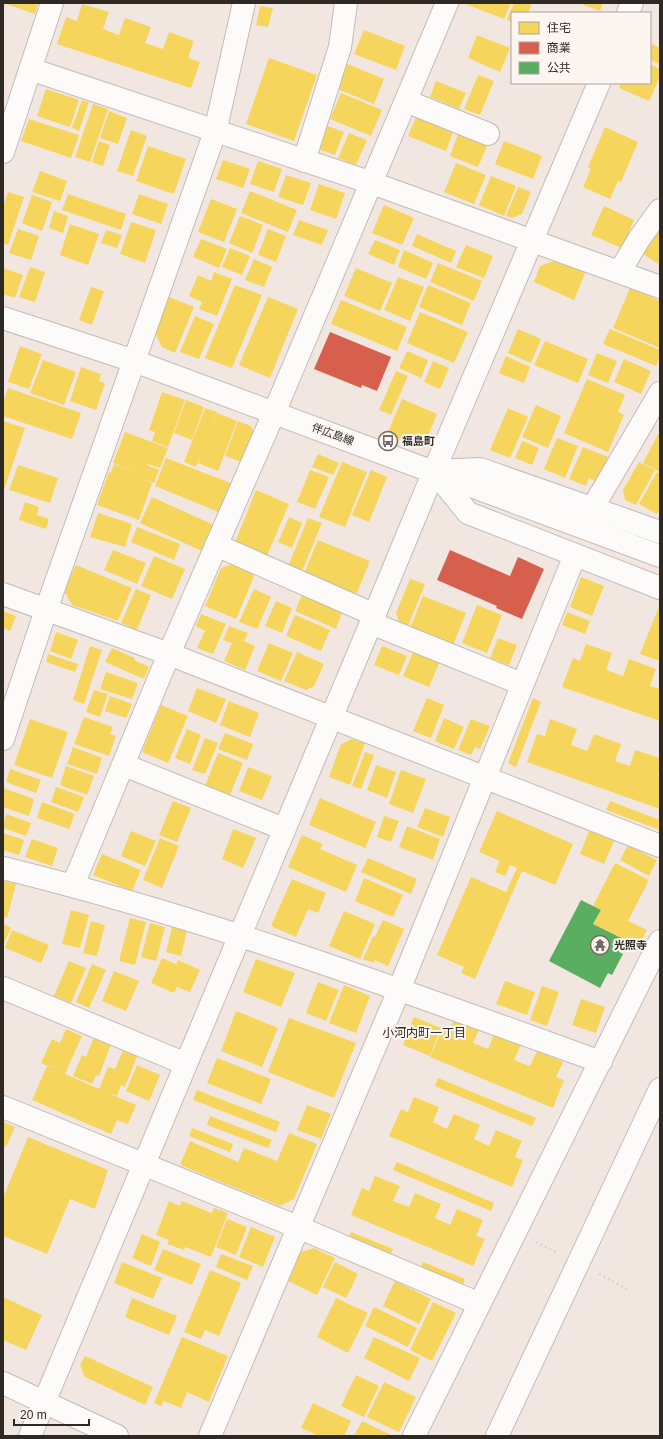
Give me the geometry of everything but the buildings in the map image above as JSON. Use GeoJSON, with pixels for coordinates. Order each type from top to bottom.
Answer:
{"type":"FeatureCollection","features":[{"type":"Feature","properties":{"kind":"street"},"geometry":{"type":"LineString","coordinates":[[3,152],[52,3]]}},
{"type":"Feature","properties":{"kind":"street"},"geometry":{"type":"LineString","coordinates":[[3,738],[46,610],[215,132],[244,3]]}},
{"type":"Feature","properties":{"kind":"street"},"geometry":{"type":"LineString","coordinates":[[304,161],[340,47],[346,3]]}},
{"type":"Feature","properties":{"kind":"street"},"geometry":{"type":"LineString","coordinates":[[73,885],[169,654],[274,413],[447,3]]}},
{"type":"Feature","properties":{"kind":"street"},"geometry":{"type":"LineString","coordinates":[[30,69],[215,132],[372,183],[620,271],[660,287]]}},
{"type":"Feature","properties":{"kind":"street"},"geometry":{"type":"LineString","coordinates":[[30,1436],[284,829],[332,718],[434,471],[599,84]]}},
{"type":"Feature","properties":{"kind":"street"},"geometry":{"type":"LineString","coordinates":[[406,101],[488,134]]}},
{"type":"Feature","properties":{"kind":"street"},"geometry":{"type":"LineString","coordinates":[[620,271],[639,239],[660,210]]}},
{"type":"Feature","properties":{"kind":"street","name":"伴広島線"},"geometry":{"type":"LineString","coordinates":[[3,318],[134,360],[660,556]]}},
{"type":"Feature","properties":{"kind":"street"},"geometry":{"type":"LineString","coordinates":[[593,507],[660,393]]}},
{"type":"Feature","properties":{"kind":"street"},"geometry":{"type":"LineString","coordinates":[[434,471],[480,469],[593,507],[660,532]]}},
{"type":"Feature","properties":{"kind":"street"},"geometry":{"type":"LineString","coordinates":[[434,471],[468,513],[660,588]]}},
{"type":"Feature","properties":{"kind":"street"},"geometry":{"type":"LineString","coordinates":[[216,545],[373,619],[522,684]]}},
{"type":"Feature","properties":{"kind":"street"},"geometry":{"type":"LineString","coordinates":[[210,1436],[300,1228],[399,990],[522,684],[576,555]]}},
{"type":"Feature","properties":{"kind":"street"},"geometry":{"type":"LineString","coordinates":[[3,594],[169,654],[485,779],[660,846]]}},
{"type":"Feature","properties":{"kind":"street"},"geometry":{"type":"LineString","coordinates":[[124,765],[284,829]]}},
{"type":"Feature","properties":{"kind":"street"},"geometry":{"type":"LineString","coordinates":[[3,868],[73,885],[240,934],[601,1062]]}},
{"type":"Feature","properties":{"kind":"street"},"geometry":{"type":"LineString","coordinates":[[414,1436],[660,942]]}},
{"type":"Feature","properties":{"kind":"street"},"geometry":{"type":"LineString","coordinates":[[3,988],[186,1064]]}},
{"type":"Feature","properties":{"kind":"street"},"geometry":{"type":"LineString","coordinates":[[497,1436],[660,1089]]}},
{"type":"Feature","properties":{"kind":"street"},"geometry":{"type":"LineString","coordinates":[[3,1107],[300,1228],[480,1304]]}},
{"type":"Feature","properties":{"kind":"street"},"geometry":{"type":"LineString","coordinates":[[3,1383],[117,1436]]}},
{"type":"Feature","properties":{"kind":"path"},"geometry":{"type":"LineString","coordinates":[[532,1240],[560,1254]]}},
{"type":"Feature","properties":{"kind":"path"},"geometry":{"type":"LineString","coordinates":[[595,1272],[627,1289]]}},
{"type":"Feature","properties":{"kind":"place","name":"福島町"},"geometry":{"type":"Point","coordinates":[388,441]}},
{"type":"Feature","properties":{"kind":"place","name":"光照寺"},"geometry":{"type":"Point","coordinates":[600,945]}},
{"type":"Feature","properties":{"kind":"district","name":"小河内町一丁目"},"geometry":{"type":"Point","coordinates":[424,1033]}}]}
